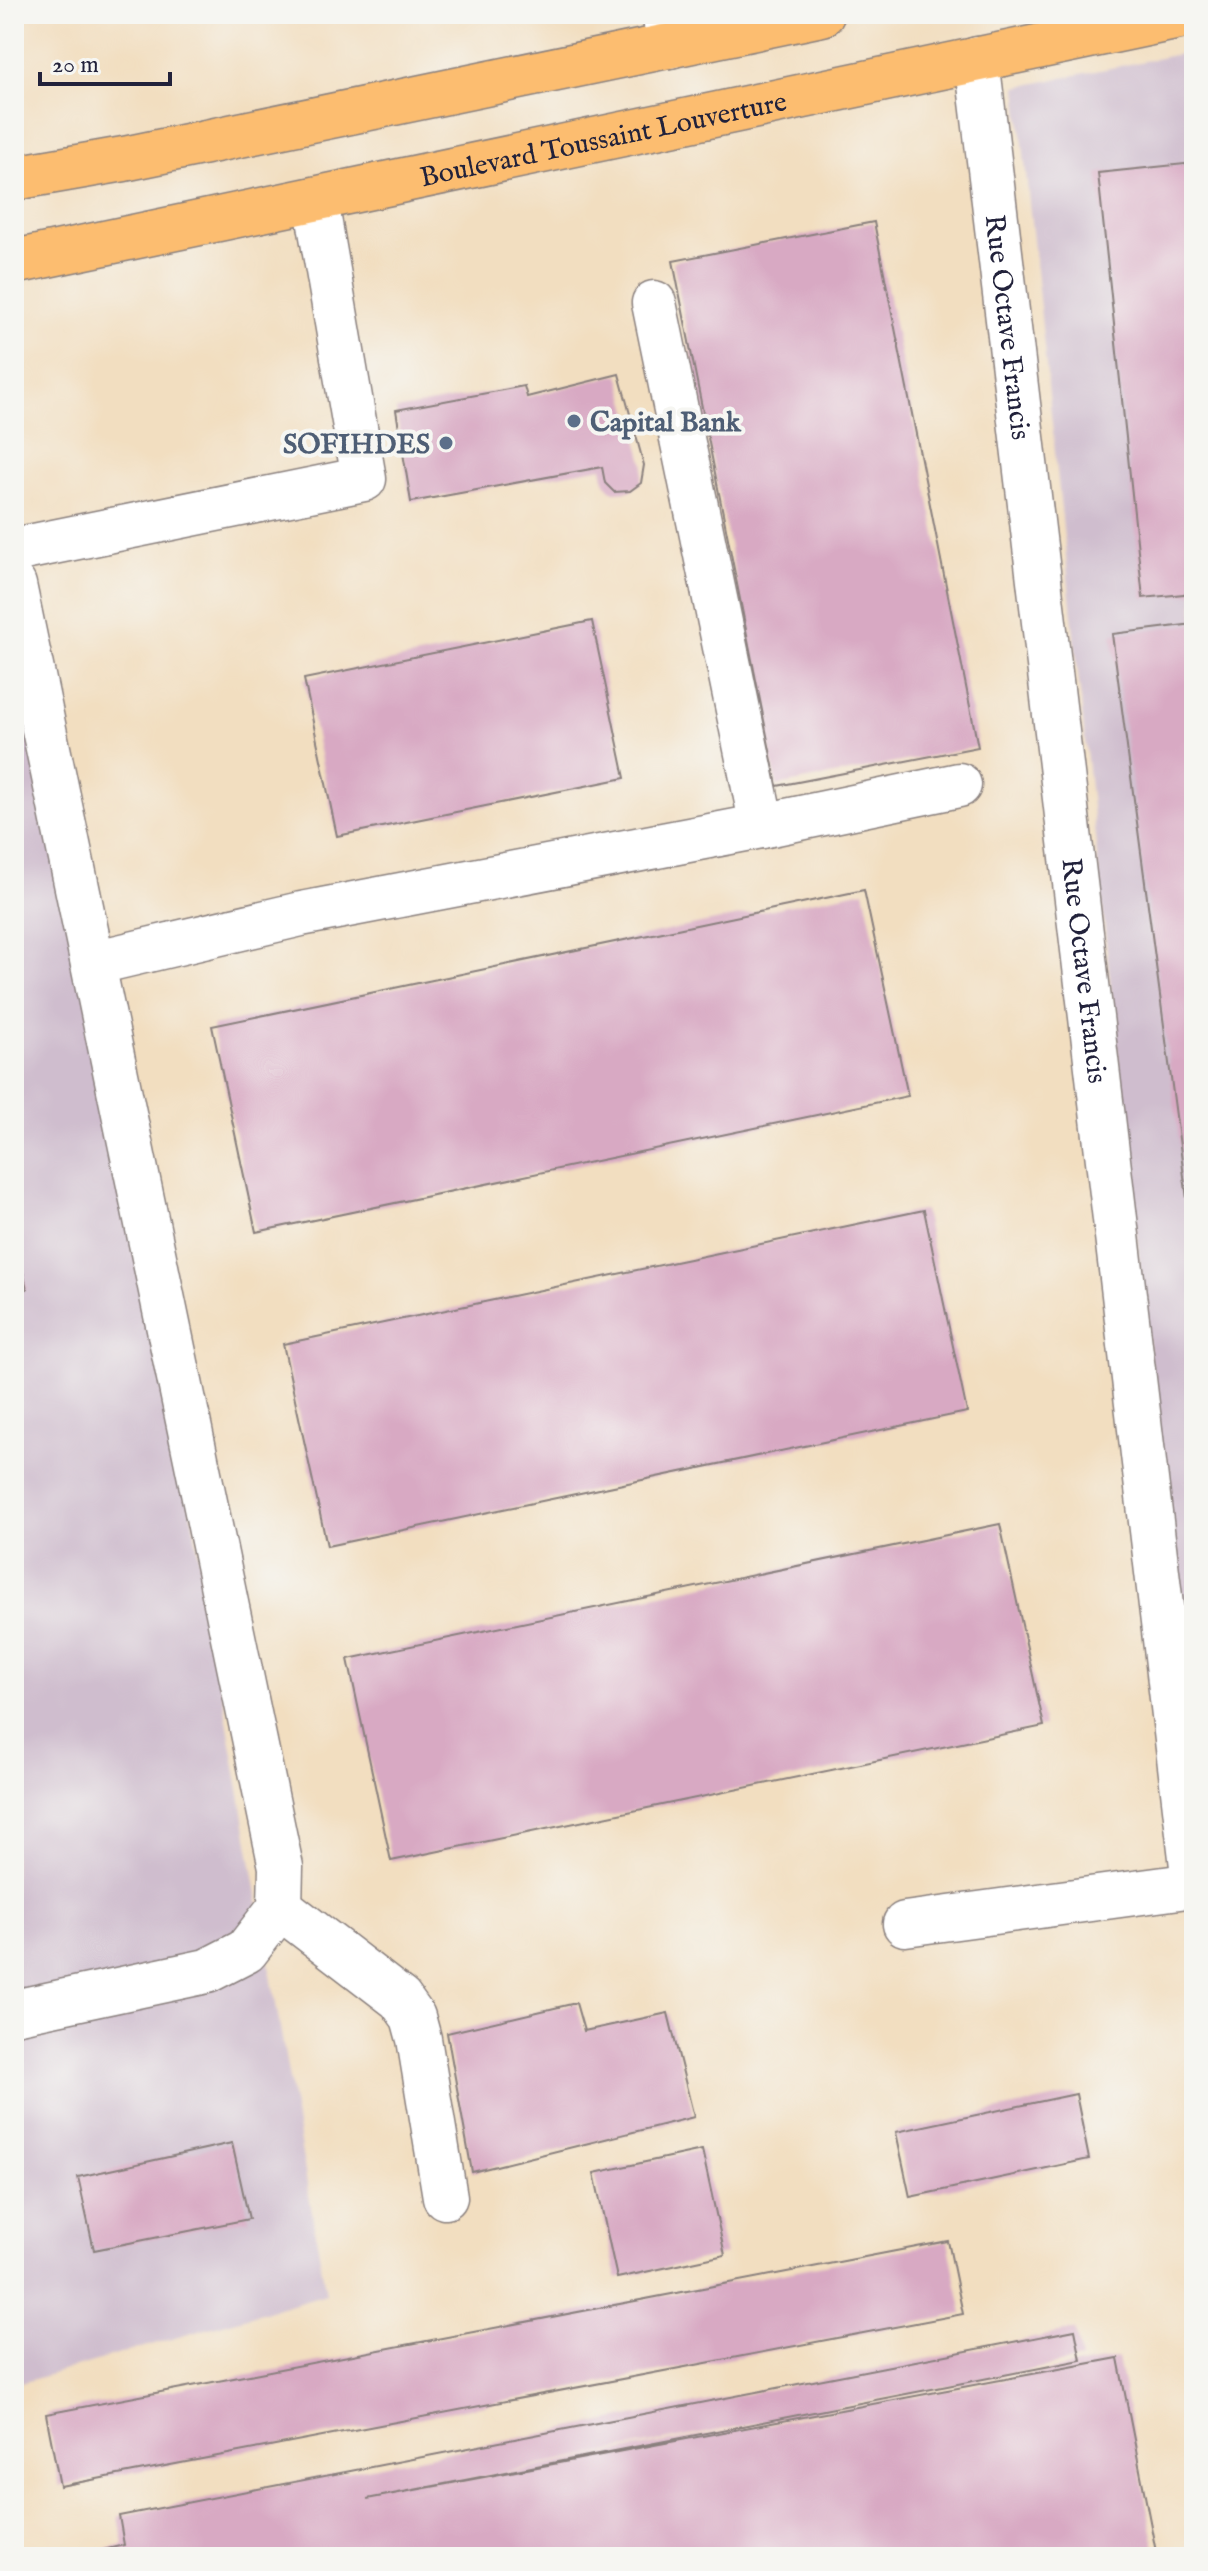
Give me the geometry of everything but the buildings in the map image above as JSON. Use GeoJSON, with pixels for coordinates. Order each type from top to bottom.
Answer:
{"type":"FeatureCollection","features":[{"type":"Feature","properties":{"kind":"main road"},"geometry":{"type":"LineString","coordinates":[[14,178],[124,159],[667,30],[822,14]]}},
{"type":"Feature","properties":{"kind":"main road","name":"Boulevard Toussaint Louverture"},"geometry":{"type":"LineString","coordinates":[[14,262],[316,201],[1194,14]]}},
{"type":"Feature","properties":{"kind":"street","name":"Rue Octave Francis"},"geometry":{"type":"LineString","coordinates":[[977,59],[1194,1884]]}},
{"type":"Feature","properties":{"kind":"street"},"geometry":{"type":"LineString","coordinates":[[14,550],[364,479],[316,201]]}},
{"type":"Feature","properties":{"kind":"street"},"geometry":{"type":"LineString","coordinates":[[654,303],[762,826]]}},
{"type":"Feature","properties":{"kind":"street"},"geometry":{"type":"LineString","coordinates":[[14,585],[281,1867],[280,1907],[246,1951],[207,1971],[14,2012]]}},
{"type":"Feature","properties":{"kind":"street"},"geometry":{"type":"LineString","coordinates":[[93,963],[301,914],[959,785]]}},
{"type":"Feature","properties":{"kind":"street"},"geometry":{"type":"LineString","coordinates":[[905,1924],[1194,1884]]}},
{"type":"Feature","properties":{"kind":"street"},"geometry":{"type":"LineString","coordinates":[[280,1907],[400,1999],[413,2017],[445,2197]]}},
{"type":"Feature","properties":{"kind":"shaded area"},"geometry":{"type":"Polygon","coordinates":[[[1194,51],[1194,1786],[1017,87],[1194,51]]]}},
{"type":"Feature","properties":{"kind":"shaded area"},"geometry":{"type":"Polygon","coordinates":[[[14,485],[326,2294],[14,2385],[14,485]]]}},
{"type":"Feature","properties":{"kind":"place","name":"Capital Bank"},"geometry":{"type":"Point","coordinates":[574,421]}},
{"type":"Feature","properties":{"kind":"place","name":"SOFIHDES"},"geometry":{"type":"Point","coordinates":[446,443]}}]}
